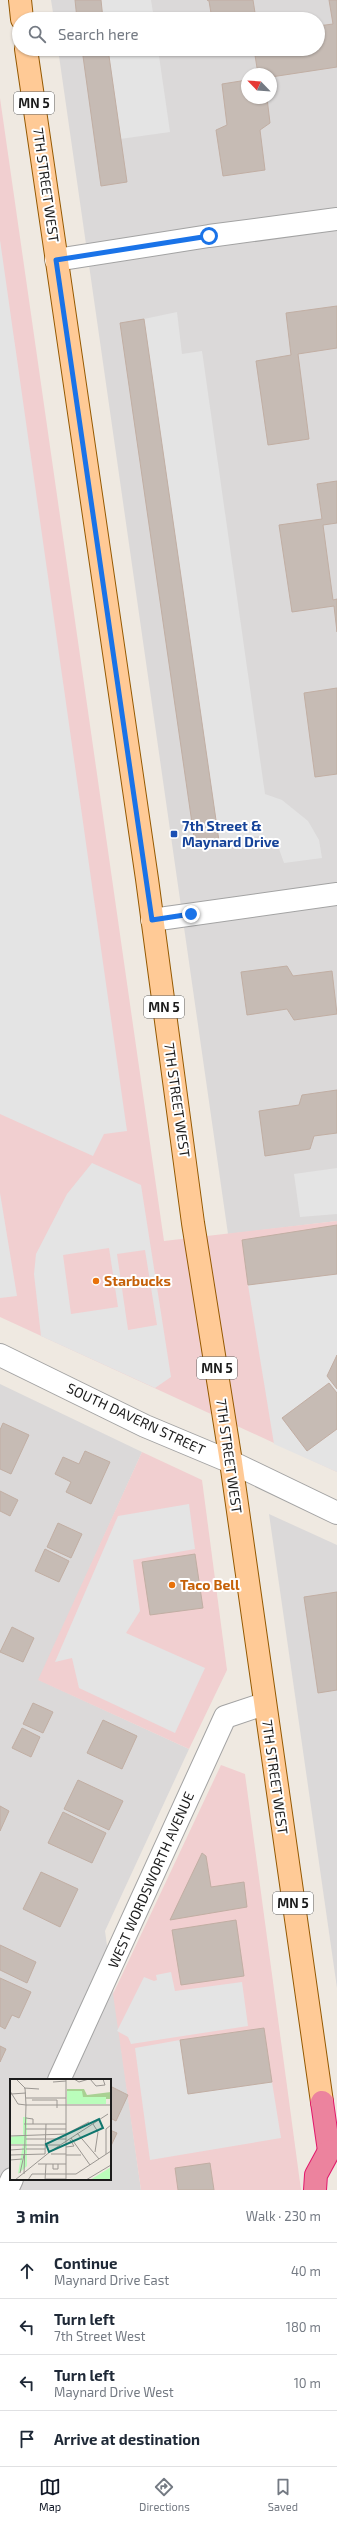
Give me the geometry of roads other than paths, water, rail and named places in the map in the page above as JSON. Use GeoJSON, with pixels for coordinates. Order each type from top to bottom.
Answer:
{"type":"FeatureCollection","features":[{"type":"Feature","properties":{"kind":"highway","name":"7TH STREET WEST"},"geometry":{"type":"LineString","coordinates":[[322,2102],[333,2152]]}},
{"type":"Feature","properties":{"kind":"highway","name":"MN 5"},"geometry":{"type":"LineString","coordinates":[[315,2190],[316,2175],[333,2152]]}},
{"type":"Feature","properties":{"kind":"main road"},"geometry":{"type":"LineString","coordinates":[[20,0],[21,12]]}},
{"type":"Feature","properties":{"kind":"main road","name":"7TH STREET WEST"},"geometry":{"type":"LineString","coordinates":[[27,56],[152,920],[194,1223],[231,1462],[264,1704],[322,2102]]}},
{"type":"Feature","properties":{"kind":"street"},"geometry":{"type":"LineString","coordinates":[[56,260],[209,236],[337,219]]}},
{"type":"Feature","properties":{"kind":"street"},"geometry":{"type":"LineString","coordinates":[[152,920],[337,894]]}},
{"type":"Feature","properties":{"kind":"street","name":"SOUTH DAVERN STREET"},"geometry":{"type":"LineString","coordinates":[[0,1355],[145,1426],[231,1462],[337,1513]]}},
{"type":"Feature","properties":{"kind":"street","name":"WEST WORDSWORTH AVENUE"},"geometry":{"type":"LineString","coordinates":[[59,2079],[225,1717],[264,1704]]}},
{"type":"Feature","properties":{"kind":"street"},"geometry":{"type":"LineString","coordinates":[[7,2190],[12,2180]]}},
{"type":"Feature","properties":{"kind":"place","name":"7th Street & Maynard Drive"},"geometry":{"type":"Point","coordinates":[174,834]}},
{"type":"Feature","properties":{"kind":"place","name":"Starbucks"},"geometry":{"type":"Point","coordinates":[96,1281]}},
{"type":"Feature","properties":{"kind":"place","name":"Taco Bell"},"geometry":{"type":"Point","coordinates":[172,1585]}}]}
